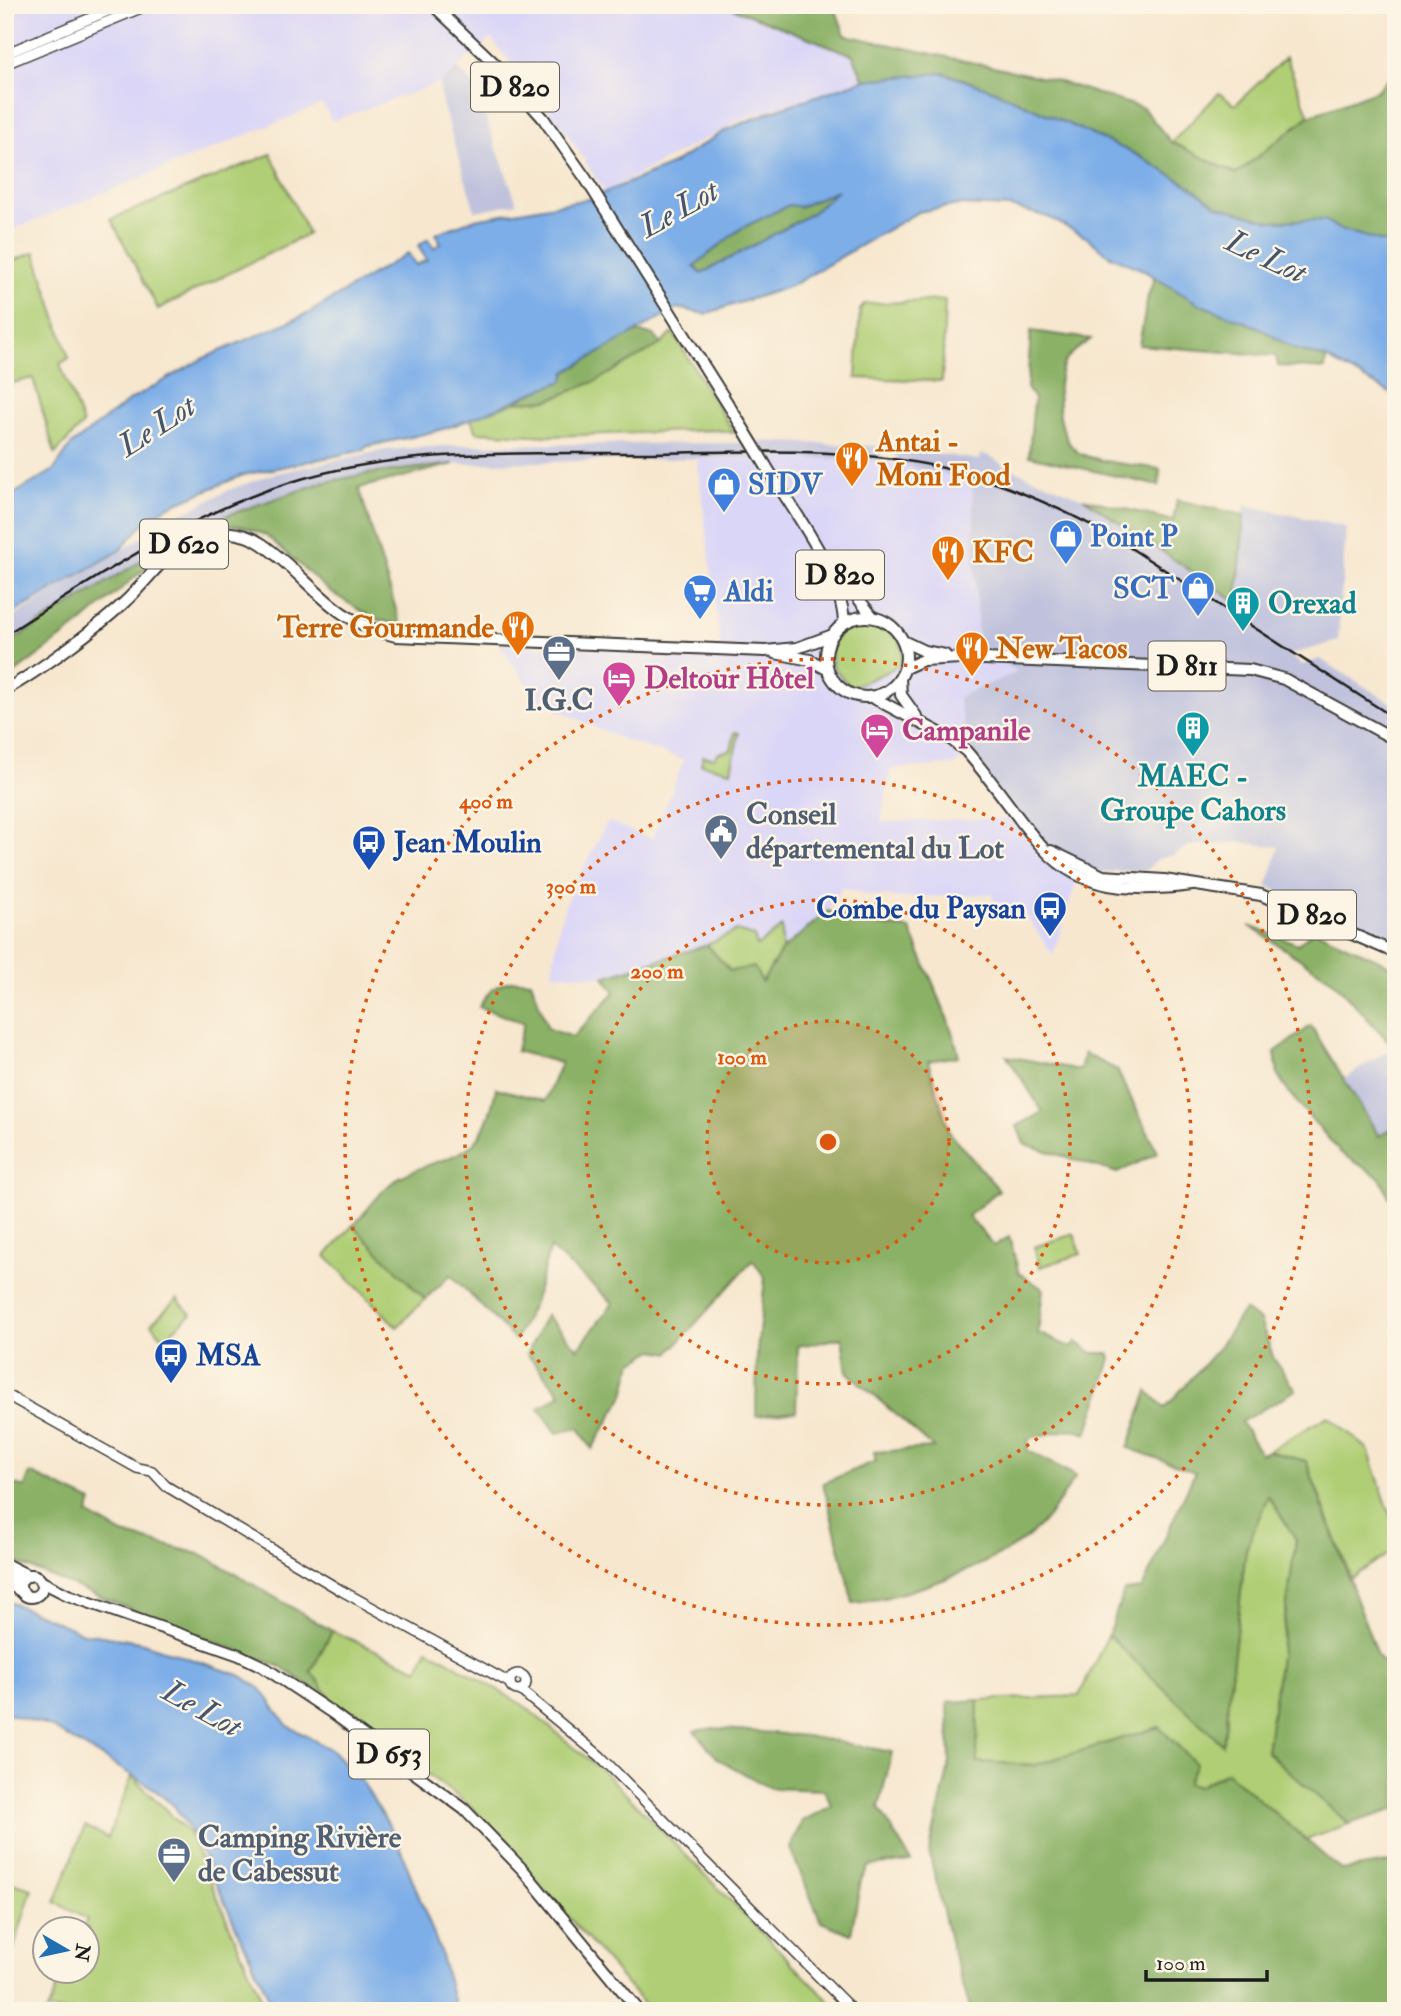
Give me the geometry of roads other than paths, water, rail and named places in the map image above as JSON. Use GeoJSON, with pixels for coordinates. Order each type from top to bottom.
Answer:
{"type":"FeatureCollection","features":[{"type":"Feature","properties":{"kind":"main road","name":"D 820"},"geometry":{"type":"LineString","coordinates":[[433,5],[494,63],[543,118],[586,179],[693,345],[806,533],[841,594],[844,622]]}},
{"type":"Feature","properties":{"kind":"main road","name":"D 620"},"geometry":{"type":"LineString","coordinates":[[5,690],[115,610],[157,567],[191,540],[224,532],[257,541],[278,555],[312,590],[346,616],[380,632],[396,636],[765,651],[797,648],[830,636]]}},
{"type":"Feature","properties":{"kind":"main road","name":"D 820"},"geometry":{"type":"LineString","coordinates":[[806,533],[873,617]]}},
{"type":"Feature","properties":{"kind":"main road"},"geometry":{"type":"LineString","coordinates":[[863,616],[873,617],[892,626],[903,641],[902,673],[883,693],[872,697],[853,695],[842,689],[827,670],[826,648],[830,636],[844,622],[863,616]]}},
{"type":"Feature","properties":{"kind":"main road","name":"D 811"},"geometry":{"type":"LineString","coordinates":[[903,641],[924,651],[961,658]]}},
{"type":"Feature","properties":{"kind":"main road","name":"D 620"},"geometry":{"type":"LineString","coordinates":[[765,651],[810,660],[827,670]]}},
{"type":"Feature","properties":{"kind":"main road","name":"D 811"},"geometry":{"type":"LineString","coordinates":[[902,673],[923,660],[961,658],[1201,667],[1262,672],[1284,679],[1396,740]]}},
{"type":"Feature","properties":{"kind":"main road","name":"D 820"},"geometry":{"type":"LineString","coordinates":[[902,673],[905,704],[923,723]]}},
{"type":"Feature","properties":{"kind":"main road","name":"D 820"},"geometry":{"type":"LineString","coordinates":[[872,697],[923,723],[966,751],[1049,857],[1070,873],[1089,881],[1124,888],[1192,885],[1261,895],[1396,953]]}},
{"type":"Feature","properties":{"kind":"main road"},"geometry":{"type":"LineString","coordinates":[[5,1564],[25,1578]]}},
{"type":"Feature","properties":{"kind":"main road"},"geometry":{"type":"LineString","coordinates":[[5,1574],[40,1581],[39,1593],[30,1596],[5,1582]]}},
{"type":"Feature","properties":{"kind":"main road"},"geometry":{"type":"LineString","coordinates":[[23,1593],[25,1578]]}},
{"type":"Feature","properties":{"kind":"main road","name":"D 653"},"geometry":{"type":"LineString","coordinates":[[40,1581],[68,1595],[239,1655],[262,1666],[342,1720],[464,1809],[523,1870],[639,2011]]}},
{"type":"Feature","properties":{"kind":"main road","name":"D 653"},"geometry":{"type":"LineString","coordinates":[[39,1593],[68,1595]]}},
{"type":"Feature","properties":{"kind":"street"},"geometry":{"type":"LineString","coordinates":[[5,54],[122,5]]}},
{"type":"Feature","properties":{"kind":"street"},"geometry":{"type":"LineString","coordinates":[[5,64],[148,5]]}},
{"type":"Feature","properties":{"kind":"street"},"geometry":{"type":"LineString","coordinates":[[5,1394],[137,1468],[152,1471],[166,1486],[313,1574],[491,1674],[512,1679],[523,1687],[545,1711],[600,1756],[853,2011]]}},
{"type":"Feature","properties":{"kind":"street"},"geometry":{"type":"LineString","coordinates":[[512,1679],[523,1675],[523,1687]]}},
{"type":"Feature","properties":{"kind":"water","name":"Le Lot"},"geometry":{"type":"Polygon","coordinates":[[[943,73],[995,91],[1133,153],[1190,186],[1217,206],[1270,221],[1325,220],[1337,228],[1396,246],[1396,396],[1326,358],[1294,349],[1258,327],[1199,304],[1141,269],[1110,256],[1086,237],[1048,217],[1010,207],[958,205],[918,212],[791,286],[705,314],[678,308],[566,372],[564,381],[464,422],[365,447],[364,450],[243,475],[167,507],[143,524],[119,551],[5,618],[5,499],[54,470],[71,445],[130,400],[204,358],[307,314],[408,253],[416,265],[427,260],[418,246],[428,239],[434,248],[441,243],[436,234],[440,232],[475,219],[589,199],[671,165],[724,131],[772,111],[864,80],[943,73]],[[838,190],[800,207],[789,205],[740,229],[694,266],[701,274],[811,214],[838,190]]]}},
{"type":"Feature","properties":{"kind":"water","name":"Le Lot"},"geometry":{"type":"Polygon","coordinates":[[[5,1600],[83,1633],[140,1642],[242,1676],[261,1689],[287,1725],[333,1751],[363,1783],[395,1835],[439,1948],[456,2011],[275,2011],[195,1838],[175,1807],[150,1786],[49,1726],[5,1713],[5,1600]]]}},
{"type":"Feature","properties":{"kind":"railway"},"geometry":{"type":"LineString","coordinates":[[5,635],[177,531],[250,497],[331,471],[419,458],[508,453],[760,451],[839,454],[879,457],[956,471],[997,483],[1055,507],[1112,536],[1396,719]]}},
{"type":"Feature","properties":{"kind":"place","name":"Antai - Moni Food"},"geometry":{"type":"Point","coordinates":[852,488]}},
{"type":"Feature","properties":{"kind":"place","name":"SIDV"},"geometry":{"type":"Point","coordinates":[724,514]}},
{"type":"Feature","properties":{"kind":"place","name":"Point P"},"geometry":{"type":"Point","coordinates":[1066,566]}},
{"type":"Feature","properties":{"kind":"place","name":"KFC"},"geometry":{"type":"Point","coordinates":[948,582]}},
{"type":"Feature","properties":{"kind":"place","name":"SCT"},"geometry":{"type":"Point","coordinates":[1198,618]}},
{"type":"Feature","properties":{"kind":"place","name":"Aldi"},"geometry":{"type":"Point","coordinates":[700,621]}},
{"type":"Feature","properties":{"kind":"place","name":"Orexad"},"geometry":{"type":"Point","coordinates":[1243,633]}},
{"type":"Feature","properties":{"kind":"place","name":"Terre Gourmande"},"geometry":{"type":"Point","coordinates":[518,657]}},
{"type":"Feature","properties":{"kind":"place","name":"New Tacos"},"geometry":{"type":"Point","coordinates":[972,678]}},
{"type":"Feature","properties":{"kind":"place","name":"I.G.C"},"geometry":{"type":"Point","coordinates":[559,682]}},
{"type":"Feature","properties":{"kind":"place","name":"Deltour Hôtel"},"geometry":{"type":"Point","coordinates":[619,708]}},
{"type":"Feature","properties":{"kind":"place","name":"MAEC - Groupe Cahors"},"geometry":{"type":"Point","coordinates":[1193,758]}},
{"type":"Feature","properties":{"kind":"place","name":"Campanile"},"geometry":{"type":"Point","coordinates":[877,760]}},
{"type":"Feature","properties":{"kind":"place","name":"Conseil départemental du Lot"},"geometry":{"type":"Point","coordinates":[721,861]}},
{"type":"Feature","properties":{"kind":"place","name":"Jean Moulin"},"geometry":{"type":"Point","coordinates":[369,872]}},
{"type":"Feature","properties":{"kind":"place","name":"Combe du Paysan"},"geometry":{"type":"Point","coordinates":[1050,938]}},
{"type":"Feature","properties":{"kind":"place","name":"MSA"},"geometry":{"type":"Point","coordinates":[171,1385]}},
{"type":"Feature","properties":{"kind":"place","name":"Camping Rivière de Cabessut"},"geometry":{"type":"Point","coordinates":[174,1884]}}]}
